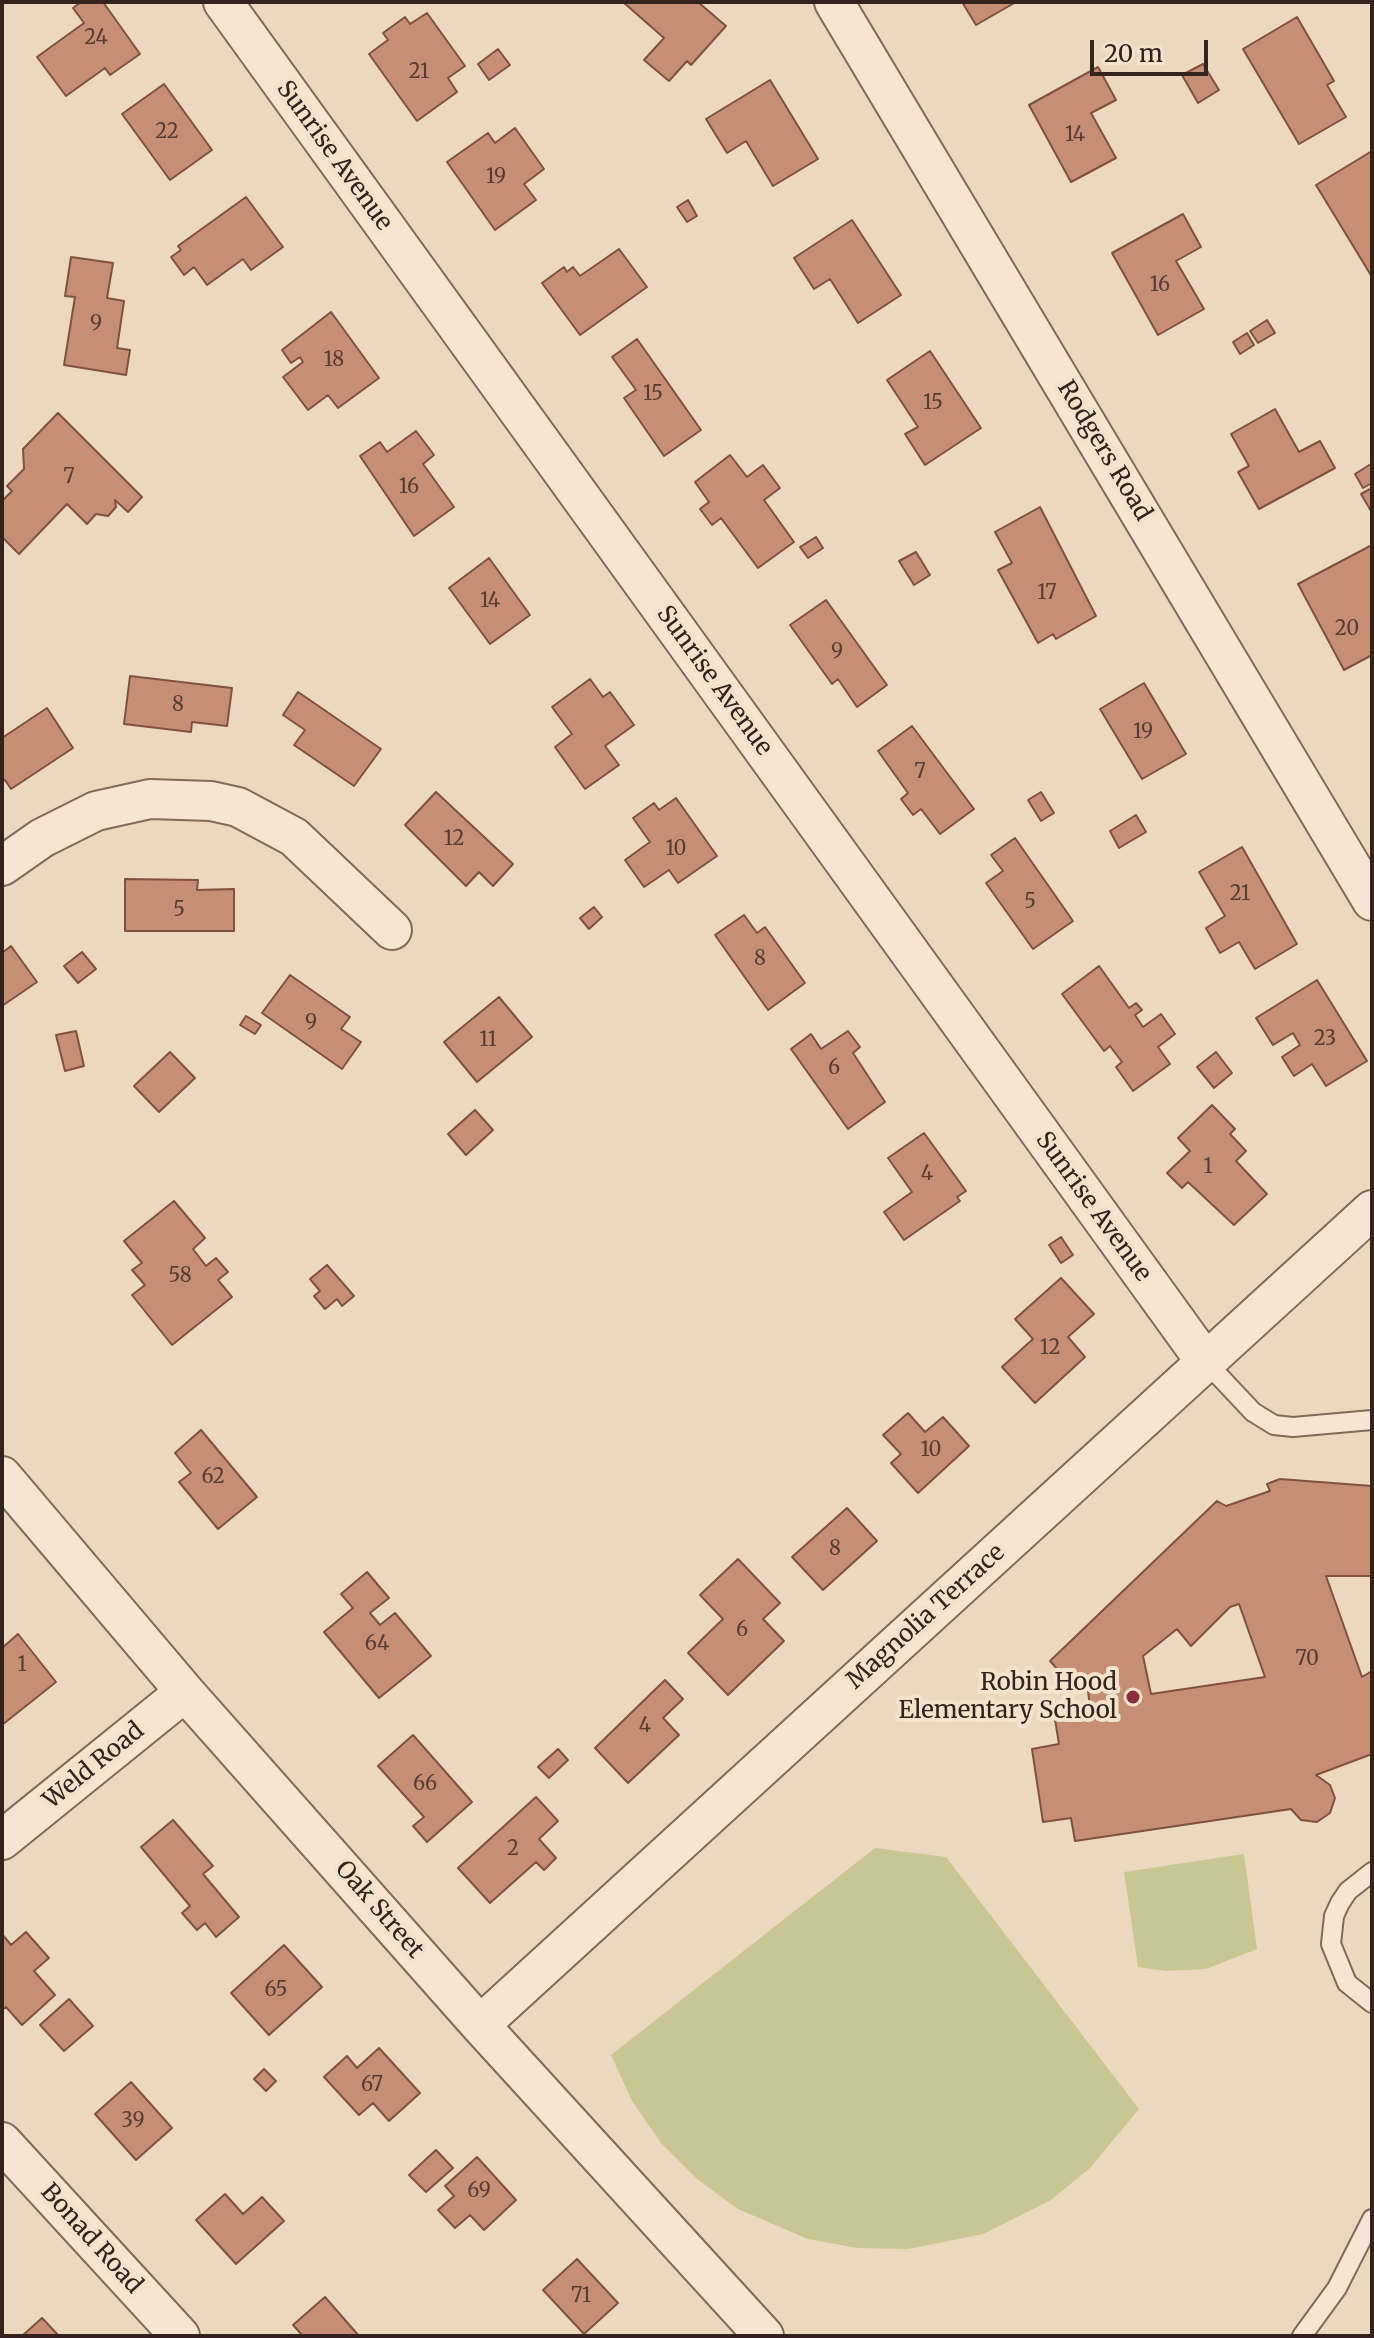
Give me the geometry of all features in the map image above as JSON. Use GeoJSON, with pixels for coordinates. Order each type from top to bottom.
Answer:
{"type":"FeatureCollection","features":[{"type":"Feature","properties":{"kind":"street","name":"Sunrise Avenue"},"geometry":{"type":"LineString","coordinates":[[223,2],[1205,1361]]}},
{"type":"Feature","properties":{"kind":"street","name":"Rodgers Road"},"geometry":{"type":"LineString","coordinates":[[834,2],[1372,901]]}},
{"type":"Feature","properties":{"kind":"street"},"geometry":{"type":"LineString","coordinates":[[2,866],[42,838],[96,811],[150,799],[211,801],[238,807],[294,837],[392,930]]}},
{"type":"Feature","properties":{"kind":"street","name":"Magnolia Terrace"},"geometry":{"type":"LineString","coordinates":[[480,2025],[1372,1210]]}},
{"type":"Feature","properties":{"kind":"street","name":"Oak Street"},"geometry":{"type":"LineString","coordinates":[[2,1476],[185,1692],[480,2025],[764,2336]]}},
{"type":"Feature","properties":{"kind":"street","name":"Weld Road"},"geometry":{"type":"LineString","coordinates":[[2,1840],[185,1692]]}},
{"type":"Feature","properties":{"kind":"street","name":"Bonad Road"},"geometry":{"type":"LineString","coordinates":[[2,2142],[180,2336]]}},
{"type":"Feature","properties":{"kind":"lane"},"geometry":{"type":"LineString","coordinates":[[1205,1361],[1253,1412],[1274,1425],[1293,1427],[1372,1420]]}},
{"type":"Feature","properties":{"kind":"lane"},"geometry":{"type":"LineString","coordinates":[[1372,1872],[1348,1891],[1340,1903],[1334,1916],[1331,1944],[1347,1983],[1372,2003]]}},
{"type":"Feature","properties":{"kind":"lane"},"geometry":{"type":"LineString","coordinates":[[1302,2336],[1337,2288],[1372,2219]]}},
{"type":"Feature","properties":{"kind":"shaded area"},"geometry":{"type":"Polygon","coordinates":[[[875,1848],[946,1857],[1139,2109],[1090,2168],[1051,2200],[983,2234],[908,2249],[857,2248],[808,2239],[738,2209],[697,2179],[661,2143],[632,2101],[611,2055],[875,1848]]]}},
{"type":"Feature","properties":{"kind":"shaded area"},"geometry":{"type":"Polygon","coordinates":[[[1244,1854],[1257,1949],[1206,1969],[1165,1971],[1138,1967],[1124,1872],[1244,1854]]]}},
{"type":"Feature","properties":{"kind":"building"},"geometry":{"type":"Polygon","coordinates":[[[81,2],[103,2],[140,54],[110,75],[105,68],[66,96],[37,57],[84,23],[73,8],[81,2]]]}},
{"type":"Feature","properties":{"kind":"building"},"geometry":{"type":"Polygon","coordinates":[[[623,2],[698,2],[726,26],[691,65],[687,61],[669,81],[644,60],[664,38],[623,2]]]}},
{"type":"Feature","properties":{"kind":"building"},"geometry":{"type":"Polygon","coordinates":[[[962,2],[1016,2],[976,25],[962,2]]]}},
{"type":"Feature","properties":{"kind":"building"},"geometry":{"type":"Polygon","coordinates":[[[427,13],[465,66],[448,78],[457,92],[417,121],[369,54],[388,40],[383,33],[405,17],[410,24],[427,13]]]}},
{"type":"Feature","properties":{"kind":"building"},"geometry":{"type":"Polygon","coordinates":[[[1297,17],[1334,81],[1327,85],[1346,117],[1299,144],[1243,49],[1297,17]]]}},
{"type":"Feature","properties":{"kind":"building"},"geometry":{"type":"Polygon","coordinates":[[[498,49],[510,65],[489,80],[478,64],[498,49]]]}},
{"type":"Feature","properties":{"kind":"building"},"geometry":{"type":"Polygon","coordinates":[[[1203,64],[1219,90],[1198,103],[1182,75],[1203,64]]]}},
{"type":"Feature","properties":{"kind":"building"},"geometry":{"type":"Polygon","coordinates":[[[1098,67],[1116,100],[1091,113],[1116,158],[1071,182],[1029,105],[1098,67]]]}},
{"type":"Feature","properties":{"kind":"building"},"geometry":{"type":"Polygon","coordinates":[[[770,80],[818,159],[773,186],[746,141],[727,153],[706,119],[770,80]]]}},
{"type":"Feature","properties":{"kind":"building"},"geometry":{"type":"Polygon","coordinates":[[[164,84],[212,150],[170,180],[122,114],[164,84]]]}},
{"type":"Feature","properties":{"kind":"building"},"geometry":{"type":"Polygon","coordinates":[[[515,128],[544,169],[524,184],[536,200],[495,230],[447,162],[488,133],[495,143],[515,128]]]}},
{"type":"Feature","properties":{"kind":"building"},"geometry":{"type":"Polygon","coordinates":[[[1372,151],[1372,277],[1316,185],[1372,151]]]}},
{"type":"Feature","properties":{"kind":"building"},"geometry":{"type":"Polygon","coordinates":[[[246,197],[283,247],[251,270],[243,259],[207,285],[194,267],[184,275],[171,257],[181,250],[178,246],[246,197]]]}},
{"type":"Feature","properties":{"kind":"building"},"geometry":{"type":"Polygon","coordinates":[[[688,200],[697,216],[687,222],[677,207],[688,200]]]}},
{"type":"Feature","properties":{"kind":"building"},"geometry":{"type":"Polygon","coordinates":[[[1183,214],[1201,247],[1176,261],[1204,309],[1158,335],[1112,253],[1183,214]]]}},
{"type":"Feature","properties":{"kind":"building"},"geometry":{"type":"Polygon","coordinates":[[[852,220],[901,295],[858,323],[830,279],[814,289],[794,258],[852,220]]]}},
{"type":"Feature","properties":{"kind":"building"},"geometry":{"type":"Polygon","coordinates":[[[619,249],[647,287],[580,335],[542,283],[564,267],[567,272],[573,267],[580,276],[619,249]]]}},
{"type":"Feature","properties":{"kind":"building"},"geometry":{"type":"Polygon","coordinates":[[[71,257],[113,263],[107,298],[124,301],[117,348],[130,350],[126,375],[64,365],[75,297],[65,296],[71,257]]]}},
{"type":"Feature","properties":{"kind":"building"},"geometry":{"type":"Polygon","coordinates":[[[331,312],[379,378],[338,408],[328,395],[308,410],[283,377],[303,362],[300,357],[291,363],[282,350],[331,312]]]}},
{"type":"Feature","properties":{"kind":"building"},"geometry":{"type":"Polygon","coordinates":[[[1267,320],[1275,333],[1258,343],[1250,331],[1267,320]]]}},
{"type":"Feature","properties":{"kind":"building"},"geometry":{"type":"Polygon","coordinates":[[[1247,333],[1254,345],[1240,354],[1233,342],[1247,333]]]}},
{"type":"Feature","properties":{"kind":"building"},"geometry":{"type":"Polygon","coordinates":[[[637,339],[701,430],[664,456],[624,398],[636,390],[612,357],[637,339]]]}},
{"type":"Feature","properties":{"kind":"building"},"geometry":{"type":"Polygon","coordinates":[[[930,351],[981,428],[925,465],[905,434],[918,427],[887,380],[930,351]]]}},
{"type":"Feature","properties":{"kind":"building"},"geometry":{"type":"Polygon","coordinates":[[[1275,409],[1299,452],[1320,441],[1335,468],[1259,509],[1238,472],[1249,466],[1231,434],[1275,409]]]}},
{"type":"Feature","properties":{"kind":"building"},"geometry":{"type":"Polygon","coordinates":[[[58,413],[142,497],[128,512],[115,500],[116,507],[108,516],[96,514],[87,524],[67,504],[19,554],[2,537],[2,501],[12,491],[7,486],[24,469],[23,449],[58,413]]]}},
{"type":"Feature","properties":{"kind":"building"},"geometry":{"type":"Polygon","coordinates":[[[416,431],[434,455],[423,464],[454,507],[414,536],[360,456],[380,442],[387,452],[416,431]]]}},
{"type":"Feature","properties":{"kind":"building"},"geometry":{"type":"Polygon","coordinates":[[[730,455],[747,477],[763,465],[780,488],[764,500],[794,542],[758,568],[721,518],[712,525],[700,509],[709,502],[695,482],[730,455]]]}},
{"type":"Feature","properties":{"kind":"building"},"geometry":{"type":"Polygon","coordinates":[[[1371,464],[1372,483],[1363,488],[1355,474],[1371,464]]]}},
{"type":"Feature","properties":{"kind":"building"},"geometry":{"type":"Polygon","coordinates":[[[1372,488],[1372,511],[1371,511],[1361,494],[1372,488]]]}},
{"type":"Feature","properties":{"kind":"building"},"geometry":{"type":"Polygon","coordinates":[[[1040,507],[1096,616],[1056,639],[1053,634],[1038,643],[998,570],[1012,563],[995,532],[1040,507]]]}},
{"type":"Feature","properties":{"kind":"building"},"geometry":{"type":"Polygon","coordinates":[[[816,537],[823,548],[808,558],[800,547],[816,537]]]}},
{"type":"Feature","properties":{"kind":"building"},"geometry":{"type":"Polygon","coordinates":[[[1372,545],[1372,655],[1344,670],[1298,584],[1372,545]]]}},
{"type":"Feature","properties":{"kind":"building"},"geometry":{"type":"Polygon","coordinates":[[[916,552],[930,575],[914,585],[899,561],[916,552]]]}},
{"type":"Feature","properties":{"kind":"building"},"geometry":{"type":"Polygon","coordinates":[[[489,558],[530,615],[490,644],[449,588],[489,558]]]}},
{"type":"Feature","properties":{"kind":"building"},"geometry":{"type":"Polygon","coordinates":[[[826,600],[887,685],[857,707],[838,679],[832,684],[790,625],[826,600]]]}},
{"type":"Feature","properties":{"kind":"building"},"geometry":{"type":"Polygon","coordinates":[[[130,676],[232,688],[227,726],[192,722],[191,732],[124,724],[130,676]]]}},
{"type":"Feature","properties":{"kind":"building"},"geometry":{"type":"Polygon","coordinates":[[[590,679],[603,697],[610,692],[634,725],[605,746],[619,765],[585,789],[555,747],[572,734],[552,707],[590,679]]]}},
{"type":"Feature","properties":{"kind":"building"},"geometry":{"type":"Polygon","coordinates":[[[1144,683],[1186,754],[1142,779],[1100,709],[1144,683]]]}},
{"type":"Feature","properties":{"kind":"building"},"geometry":{"type":"Polygon","coordinates":[[[298,692],[381,749],[354,786],[294,745],[305,730],[283,715],[298,692]]]}},
{"type":"Feature","properties":{"kind":"building"},"geometry":{"type":"Polygon","coordinates":[[[47,708],[73,748],[11,789],[5,780],[2,782],[2,738],[47,708]]]}},
{"type":"Feature","properties":{"kind":"building"},"geometry":{"type":"Polygon","coordinates":[[[912,726],[974,809],[940,834],[921,809],[913,815],[901,799],[908,793],[878,751],[912,726]]]}},
{"type":"Feature","properties":{"kind":"building"},"geometry":{"type":"Polygon","coordinates":[[[436,792],[513,864],[493,886],[479,872],[466,886],[405,825],[436,792]]]}},
{"type":"Feature","properties":{"kind":"building"},"geometry":{"type":"Polygon","coordinates":[[[1041,792],[1054,813],[1041,821],[1028,800],[1041,792]]]}},
{"type":"Feature","properties":{"kind":"building"},"geometry":{"type":"Polygon","coordinates":[[[676,798],[717,856],[678,883],[669,870],[644,887],[625,860],[650,842],[633,818],[654,803],[659,810],[676,798]]]}},
{"type":"Feature","properties":{"kind":"building"},"geometry":{"type":"Polygon","coordinates":[[[1136,815],[1146,832],[1119,848],[1110,831],[1136,815]]]}},
{"type":"Feature","properties":{"kind":"building"},"geometry":{"type":"Polygon","coordinates":[[[1015,838],[1073,921],[1033,949],[986,883],[1003,871],[991,855],[1015,838]]]}},
{"type":"Feature","properties":{"kind":"building"},"geometry":{"type":"Polygon","coordinates":[[[1242,847],[1297,944],[1255,969],[1239,942],[1220,953],[1206,928],[1225,916],[1199,872],[1242,847]]]}},
{"type":"Feature","properties":{"kind":"building"},"geometry":{"type":"Polygon","coordinates":[[[125,879],[198,880],[197,890],[234,889],[234,931],[125,931],[125,879]]]}},
{"type":"Feature","properties":{"kind":"building"},"geometry":{"type":"Polygon","coordinates":[[[594,907],[602,917],[589,929],[580,918],[594,907]]]}},
{"type":"Feature","properties":{"kind":"building"},"geometry":{"type":"Polygon","coordinates":[[[744,915],[757,933],[765,927],[805,983],[768,1010],[715,935],[744,915]]]}},
{"type":"Feature","properties":{"kind":"building"},"geometry":{"type":"Polygon","coordinates":[[[11,946],[37,982],[2,1006],[2,953],[11,946]]]}},
{"type":"Feature","properties":{"kind":"building"},"geometry":{"type":"Polygon","coordinates":[[[82,952],[96,969],[78,983],[64,966],[82,952]]]}},
{"type":"Feature","properties":{"kind":"building"},"geometry":{"type":"Polygon","coordinates":[[[1099,966],[1129,1008],[1136,1003],[1142,1010],[1135,1015],[1143,1027],[1161,1014],[1175,1034],[1158,1047],[1170,1064],[1133,1091],[1116,1067],[1122,1062],[1110,1046],[1104,1051],[1062,994],[1099,966]]]}},
{"type":"Feature","properties":{"kind":"building"},"geometry":{"type":"Polygon","coordinates":[[[290,975],[350,1017],[341,1029],[361,1042],[342,1069],[262,1013],[290,975]]]}},
{"type":"Feature","properties":{"kind":"building"},"geometry":{"type":"Polygon","coordinates":[[[1317,980],[1367,1061],[1326,1086],[1312,1064],[1294,1076],[1282,1057],[1300,1045],[1293,1033],[1273,1045],[1256,1018],[1317,980]]]}},
{"type":"Feature","properties":{"kind":"building"},"geometry":{"type":"Polygon","coordinates":[[[499,997],[532,1037],[477,1082],[444,1042],[499,997]]]}},
{"type":"Feature","properties":{"kind":"building"},"geometry":{"type":"Polygon","coordinates":[[[246,1016],[261,1025],[255,1034],[240,1025],[246,1016]]]}},
{"type":"Feature","properties":{"kind":"building"},"geometry":{"type":"Polygon","coordinates":[[[76,1031],[84,1066],[65,1071],[56,1035],[76,1031]]]}},
{"type":"Feature","properties":{"kind":"building"},"geometry":{"type":"Polygon","coordinates":[[[848,1031],[860,1047],[853,1053],[885,1102],[848,1129],[791,1049],[811,1034],[821,1049],[848,1031]]]}},
{"type":"Feature","properties":{"kind":"building"},"geometry":{"type":"Polygon","coordinates":[[[170,1052],[195,1078],[159,1112],[134,1086],[170,1052]]]}},
{"type":"Feature","properties":{"kind":"building"},"geometry":{"type":"Polygon","coordinates":[[[1216,1052],[1232,1073],[1214,1088],[1197,1067],[1216,1052]]]}},
{"type":"Feature","properties":{"kind":"building"},"geometry":{"type":"Polygon","coordinates":[[[1212,1105],[1235,1129],[1230,1134],[1246,1151],[1236,1161],[1267,1194],[1234,1225],[1188,1182],[1182,1188],[1167,1173],[1190,1151],[1178,1138],[1212,1105]]]}},
{"type":"Feature","properties":{"kind":"building"},"geometry":{"type":"Polygon","coordinates":[[[475,1110],[493,1130],[466,1155],[448,1134],[475,1110]]]}},
{"type":"Feature","properties":{"kind":"building"},"geometry":{"type":"Polygon","coordinates":[[[924,1133],[966,1191],[957,1197],[960,1201],[904,1240],[884,1212],[912,1192],[888,1158],[924,1133]]]}},
{"type":"Feature","properties":{"kind":"building"},"geometry":{"type":"Polygon","coordinates":[[[174,1201],[205,1238],[193,1249],[206,1266],[216,1258],[228,1272],[218,1280],[232,1297],[172,1345],[132,1295],[145,1285],[132,1270],[142,1263],[124,1241],[174,1201]]]}},
{"type":"Feature","properties":{"kind":"building"},"geometry":{"type":"Polygon","coordinates":[[[1061,1237],[1073,1255],[1061,1263],[1049,1245],[1061,1237]]]}},
{"type":"Feature","properties":{"kind":"building"},"geometry":{"type":"Polygon","coordinates":[[[327,1265],[354,1296],[342,1306],[337,1299],[325,1309],[314,1296],[320,1291],[310,1279],[327,1265]]]}},
{"type":"Feature","properties":{"kind":"building"},"geometry":{"type":"Polygon","coordinates":[[[1061,1278],[1094,1314],[1068,1337],[1085,1357],[1035,1403],[1002,1367],[1033,1339],[1015,1319],[1061,1278]]]}},
{"type":"Feature","properties":{"kind":"building"},"geometry":{"type":"Polygon","coordinates":[[[908,1413],[925,1432],[943,1417],[969,1446],[918,1493],[891,1463],[901,1454],[883,1435],[908,1413]]]}},
{"type":"Feature","properties":{"kind":"building"},"geometry":{"type":"Polygon","coordinates":[[[201,1430],[257,1497],[218,1529],[179,1482],[191,1473],[175,1453],[201,1430]]]}},
{"type":"Feature","properties":{"kind":"building"},"geometry":{"type":"Polygon","coordinates":[[[1280,1479],[1372,1486],[1372,1576],[1326,1576],[1362,1677],[1372,1671],[1372,1754],[1316,1775],[1330,1785],[1335,1798],[1330,1813],[1317,1822],[1301,1820],[1291,1809],[1075,1841],[1071,1818],[1043,1822],[1032,1749],[1059,1744],[1054,1713],[1090,1708],[1088,1690],[1082,1682],[1066,1679],[1050,1661],[1217,1501],[1226,1506],[1270,1491],[1267,1484],[1280,1479]],[[1239,1604],[1230,1607],[1191,1646],[1177,1629],[1143,1656],[1151,1694],[1265,1677],[1239,1604]]]}},
{"type":"Feature","properties":{"kind":"building"},"geometry":{"type":"Polygon","coordinates":[[[847,1508],[877,1541],[823,1590],[792,1557],[847,1508]]]}},
{"type":"Feature","properties":{"kind":"building"},"geometry":{"type":"Polygon","coordinates":[[[738,1559],[780,1603],[763,1619],[784,1641],[728,1695],[688,1653],[723,1619],[700,1595],[738,1559]]]}},
{"type":"Feature","properties":{"kind":"building"},"geometry":{"type":"Polygon","coordinates":[[[367,1572],[389,1598],[370,1613],[380,1625],[395,1613],[431,1656],[379,1698],[324,1632],[353,1608],[341,1594],[367,1572]]]}},
{"type":"Feature","properties":{"kind":"building"},"geometry":{"type":"Polygon","coordinates":[[[18,1634],[56,1682],[2,1725],[2,1648],[18,1634]]]}},
{"type":"Feature","properties":{"kind":"building"},"geometry":{"type":"Polygon","coordinates":[[[665,1680],[683,1699],[663,1718],[679,1735],[628,1783],[595,1748],[665,1680]]]}},
{"type":"Feature","properties":{"kind":"building"},"geometry":{"type":"Polygon","coordinates":[[[413,1735],[472,1802],[427,1842],[413,1826],[424,1817],[378,1766],[413,1735]]]}},
{"type":"Feature","properties":{"kind":"building"},"geometry":{"type":"Polygon","coordinates":[[[558,1749],[568,1760],[549,1778],[538,1767],[558,1749]]]}},
{"type":"Feature","properties":{"kind":"building"},"geometry":{"type":"Polygon","coordinates":[[[536,1797],[558,1821],[539,1839],[556,1858],[544,1870],[536,1862],[490,1903],[458,1868],[536,1797]]]}},
{"type":"Feature","properties":{"kind":"building"},"geometry":{"type":"Polygon","coordinates":[[[173,1820],[213,1866],[203,1874],[239,1917],[216,1937],[205,1923],[197,1930],[182,1913],[190,1906],[141,1847],[173,1820]]]}},
{"type":"Feature","properties":{"kind":"building"},"geometry":{"type":"Polygon","coordinates":[[[26,1932],[49,1958],[34,1971],[55,1995],[22,2025],[6,2007],[2,2010],[2,1934],[11,1945],[26,1932]]]}},
{"type":"Feature","properties":{"kind":"building"},"geometry":{"type":"Polygon","coordinates":[[[284,1945],[322,1987],[269,2035],[231,1993],[284,1945]]]}},
{"type":"Feature","properties":{"kind":"building"},"geometry":{"type":"Polygon","coordinates":[[[69,1999],[93,2026],[64,2051],[40,2025],[69,1999]]]}},
{"type":"Feature","properties":{"kind":"building"},"geometry":{"type":"Polygon","coordinates":[[[379,2048],[420,2093],[389,2121],[373,2103],[359,2115],[324,2077],[347,2056],[357,2068],[379,2048]]]}},
{"type":"Feature","properties":{"kind":"building"},"geometry":{"type":"Polygon","coordinates":[[[264,2069],[276,2081],[266,2091],[254,2079],[264,2069]]]}},
{"type":"Feature","properties":{"kind":"building"},"geometry":{"type":"Polygon","coordinates":[[[131,2082],[172,2128],[136,2160],[95,2114],[131,2082]]]}},
{"type":"Feature","properties":{"kind":"building"},"geometry":{"type":"Polygon","coordinates":[[[436,2150],[453,2168],[426,2192],[409,2175],[436,2150]]]}},
{"type":"Feature","properties":{"kind":"building"},"geometry":{"type":"Polygon","coordinates":[[[477,2157],[516,2200],[484,2230],[470,2215],[455,2228],[438,2210],[454,2196],[445,2186],[477,2157]]]}},
{"type":"Feature","properties":{"kind":"building"},"geometry":{"type":"Polygon","coordinates":[[[225,2194],[243,2214],[262,2197],[284,2221],[236,2264],[196,2220],[225,2194]]]}},
{"type":"Feature","properties":{"kind":"building"},"geometry":{"type":"Polygon","coordinates":[[[577,2259],[618,2303],[584,2334],[543,2290],[577,2259]]]}},
{"type":"Feature","properties":{"kind":"building"},"geometry":{"type":"Polygon","coordinates":[[[325,2297],[359,2336],[303,2336],[293,2325],[325,2297]]]}},
{"type":"Feature","properties":{"kind":"building"},"geometry":{"type":"Polygon","coordinates":[[[42,2318],[59,2336],[22,2336],[42,2318]]]}},
{"type":"Feature","properties":{"kind":"place","name":"Robin Hood Elementary School"},"geometry":{"type":"Point","coordinates":[1133,1697]}}]}
